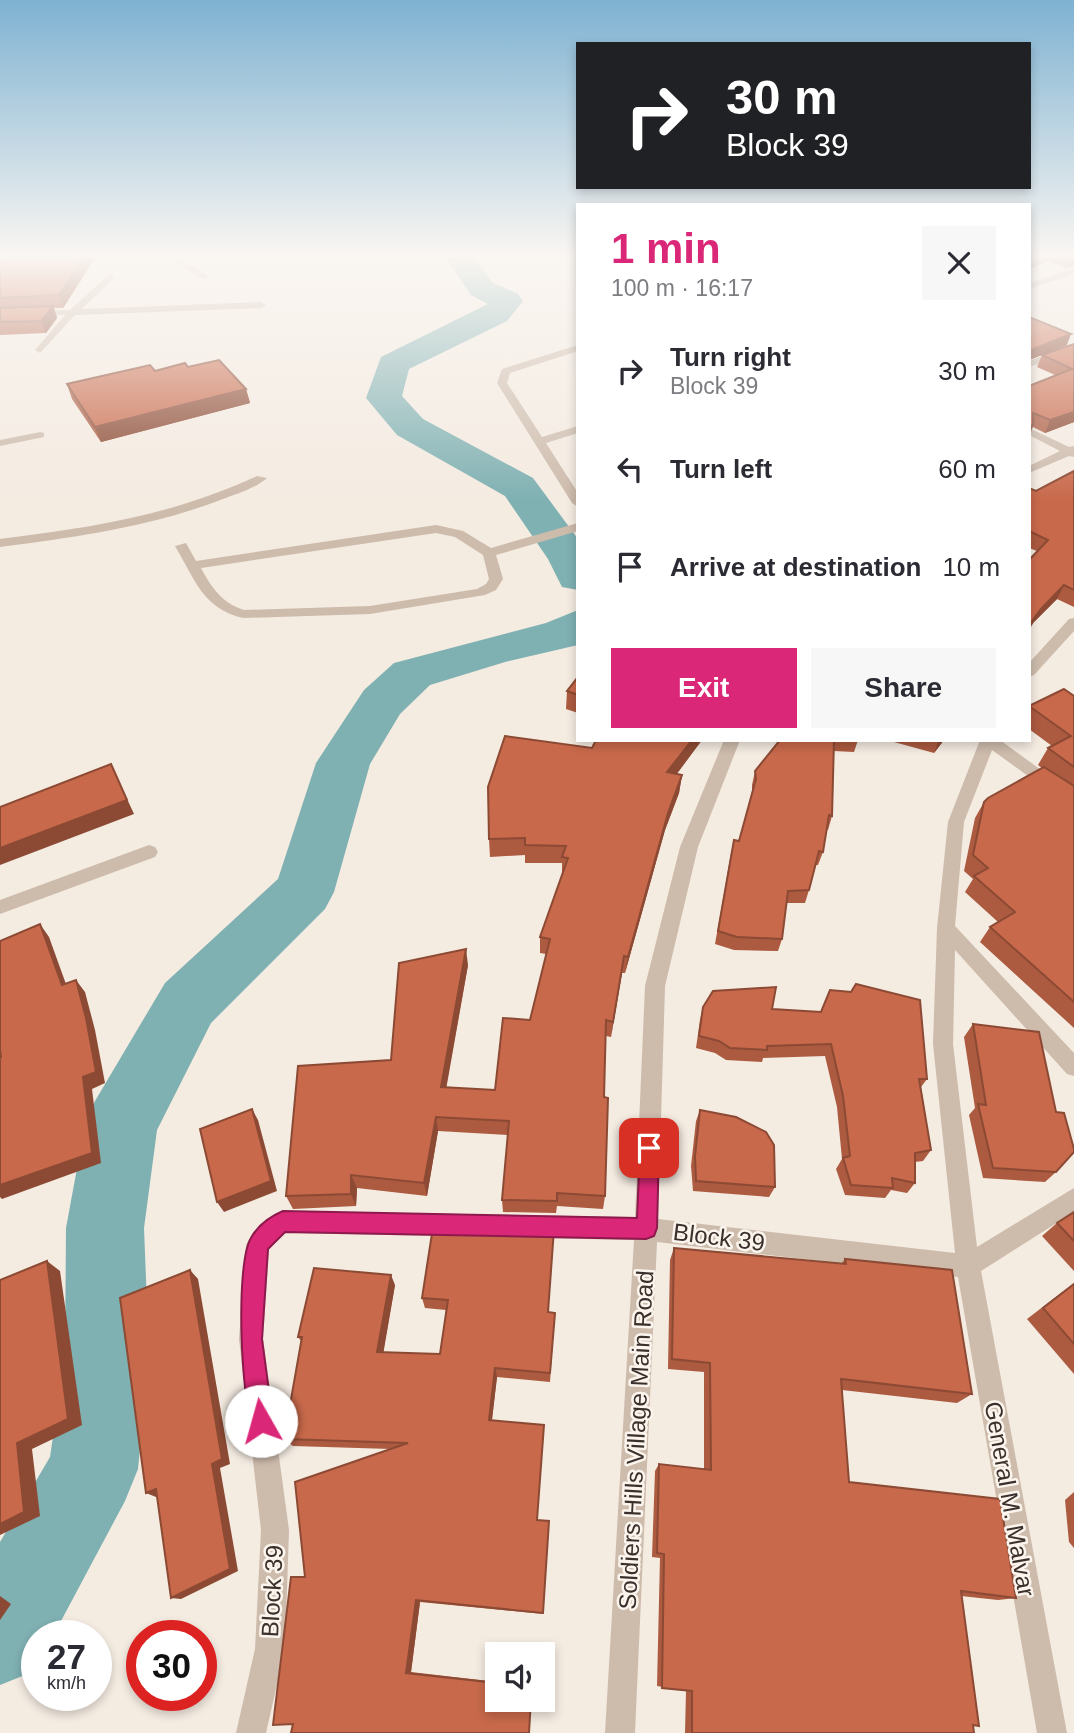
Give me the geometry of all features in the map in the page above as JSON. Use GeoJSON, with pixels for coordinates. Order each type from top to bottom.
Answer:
{"type":"FeatureCollection","features":[{"type":"Feature","properties":{"kind":"street"},"geometry":{"type":"LineString","coordinates":[[40,350],[50,339]]}},
{"type":"Feature","properties":{"kind":"street"},"geometry":{"type":"LineString","coordinates":[[1031,363],[1074,348]]}},
{"type":"Feature","properties":{"kind":"street"},"geometry":{"type":"LineString","coordinates":[[576,349],[516,366],[502,376],[502,383],[576,500]]}},
{"type":"Feature","properties":{"kind":"street"},"geometry":{"type":"LineString","coordinates":[[538,442],[576,430]]}},
{"type":"Feature","properties":{"kind":"street"},"geometry":{"type":"LineString","coordinates":[[1031,432],[1072,451]]}},
{"type":"Feature","properties":{"kind":"street"},"geometry":{"type":"LineString","coordinates":[[0,443],[40,435]]}},
{"type":"Feature","properties":{"kind":"street"},"geometry":{"type":"LineString","coordinates":[[1031,469],[1072,451]]}},
{"type":"Feature","properties":{"kind":"street"},"geometry":{"type":"LineString","coordinates":[[0,543],[62,537],[165,517],[222,498],[261,478]]}},
{"type":"Feature","properties":{"kind":"street"},"geometry":{"type":"LineString","coordinates":[[489,553],[576,528]]}},
{"type":"Feature","properties":{"kind":"street"},"geometry":{"type":"LineString","coordinates":[[181,546],[215,604],[225,611],[243,614],[370,610],[480,592],[491,587],[496,579],[489,553],[459,534],[436,529],[194,565]]}},
{"type":"Feature","properties":{"kind":"street"},"geometry":{"type":"LineString","coordinates":[[1031,670],[1074,622]]}},
{"type":"Feature","properties":{"kind":"street","name":"Soldiers Hills Village Main Road"},"geometry":{"type":"LineString","coordinates":[[620,1733],[646,1228],[655,986],[689,847],[731,742]]}},
{"type":"Feature","properties":{"kind":"street","name":"General M. Malvar"},"geometry":{"type":"LineString","coordinates":[[987,742],[956,822],[946,928],[943,1044],[968,1266],[1052,1733]]}},
{"type":"Feature","properties":{"kind":"street"},"geometry":{"type":"LineString","coordinates":[[991,742],[1074,803]]}},
{"type":"Feature","properties":{"kind":"street"},"geometry":{"type":"LineString","coordinates":[[0,907],[149,852]]}},
{"type":"Feature","properties":{"kind":"street"},"geometry":{"type":"LineString","coordinates":[[946,928],[1074,1067]]}},
{"type":"Feature","properties":{"kind":"street"},"geometry":{"type":"LineString","coordinates":[[968,1266],[1074,1199]]}},
{"type":"Feature","properties":{"kind":"street","name":"Block 39"},"geometry":{"type":"LineString","coordinates":[[251,1733],[270,1649],[275,1530],[251,1339],[258,1245],[270,1230],[283,1222],[646,1228],[968,1266]]}},
{"type":"Feature","properties":{"kind":"building"},"geometry":{"type":"Polygon","coordinates":[[[1031,339],[1059,339],[1031,350],[1031,339]]]}},
{"type":"Feature","properties":{"kind":"building"},"geometry":{"type":"Polygon","coordinates":[[[1074,344],[1074,412],[1050,420],[1033,413],[1031,426],[1031,385],[1072,369],[1042,355],[1074,344]]]}},
{"type":"Feature","properties":{"kind":"building"},"geometry":{"type":"Polygon","coordinates":[[[219,360],[246,389],[95,427],[67,384],[150,365],[155,371],[185,363],[188,367],[219,360]]]}},
{"type":"Feature","properties":{"kind":"building"},"geometry":{"type":"Polygon","coordinates":[[[1074,471],[1074,590],[1064,585],[1031,622],[1031,558],[1048,540],[1031,532],[1031,489],[1036,491],[1074,471]]]}},
{"type":"Feature","properties":{"kind":"building"},"geometry":{"type":"Polygon","coordinates":[[[576,680],[576,694],[567,691],[576,680]]]}},
{"type":"Feature","properties":{"kind":"building"},"geometry":{"type":"Polygon","coordinates":[[[1064,689],[1074,696],[1074,767],[1048,748],[1071,736],[1031,705],[1064,689]]]}},
{"type":"Feature","properties":{"kind":"building"},"geometry":{"type":"Polygon","coordinates":[[[505,736],[592,748],[595,742],[690,742],[667,772],[682,775],[668,813],[628,957],[624,956],[613,1022],[606,1020],[604,1097],[608,1098],[605,1196],[557,1193],[557,1201],[502,1200],[509,1121],[436,1117],[424,1183],[351,1175],[351,1194],[286,1196],[298,1066],[391,1060],[399,963],[466,949],[441,1087],[495,1090],[503,1018],[530,1020],[550,939],[540,937],[568,858],[562,857],[566,846],[525,845],[525,838],[489,839],[488,787],[505,736]]]}},
{"type":"Feature","properties":{"kind":"building"},"geometry":{"type":"Polygon","coordinates":[[[778,742],[834,742],[832,816],[829,815],[823,852],[819,851],[809,890],[788,891],[782,939],[737,937],[718,931],[734,840],[739,841],[756,779],[755,771],[778,742]]]}},
{"type":"Feature","properties":{"kind":"building"},"geometry":{"type":"Polygon","coordinates":[[[111,764],[127,800],[0,848],[0,807],[111,764]]]}},
{"type":"Feature","properties":{"kind":"building"},"geometry":{"type":"Polygon","coordinates":[[[1044,767],[1074,786],[1074,1002],[990,927],[1015,912],[974,876],[988,868],[973,855],[984,802],[1044,767]]]}},
{"type":"Feature","properties":{"kind":"building"},"geometry":{"type":"Polygon","coordinates":[[[40,924],[62,985],[76,980],[86,1018],[96,1072],[83,1077],[92,1153],[0,1185],[0,941],[40,924]]]}},
{"type":"Feature","properties":{"kind":"building"},"geometry":{"type":"Polygon","coordinates":[[[856,984],[920,1000],[927,1079],[919,1079],[931,1150],[915,1153],[915,1183],[892,1178],[893,1188],[851,1185],[843,1158],[850,1156],[843,1096],[831,1044],[767,1046],[767,1050],[730,1048],[719,1041],[699,1036],[703,1007],[713,991],[776,987],[772,1009],[821,1012],[830,990],[851,992],[856,984]]]}},
{"type":"Feature","properties":{"kind":"building"},"geometry":{"type":"Polygon","coordinates":[[[973,1024],[1039,1032],[1056,1112],[1064,1113],[1074,1149],[1056,1172],[993,1168],[978,1104],[986,1105],[973,1024]]]}},
{"type":"Feature","properties":{"kind":"building"},"geometry":{"type":"Polygon","coordinates":[[[252,1109],[271,1181],[217,1202],[200,1129],[252,1109]]]}},
{"type":"Feature","properties":{"kind":"building"},"geometry":{"type":"Polygon","coordinates":[[[700,1110],[736,1117],[766,1132],[774,1145],[775,1187],[696,1181],[695,1156],[700,1110]]]}},
{"type":"Feature","properties":{"kind":"building"},"geometry":{"type":"Polygon","coordinates":[[[1074,1212],[1074,1241],[1057,1223],[1074,1212]]]}},
{"type":"Feature","properties":{"kind":"building"},"geometry":{"type":"Polygon","coordinates":[[[433,1227],[554,1229],[548,1312],[555,1313],[550,1373],[495,1368],[489,1420],[544,1425],[537,1520],[549,1521],[543,1613],[416,1600],[406,1673],[485,1682],[485,1712],[530,1712],[529,1733],[291,1733],[293,1724],[273,1725],[291,1577],[305,1577],[295,1482],[408,1443],[284,1439],[302,1337],[298,1337],[314,1268],[391,1275],[377,1352],[440,1354],[448,1300],[422,1298],[433,1227]]]}},
{"type":"Feature","properties":{"kind":"building"},"geometry":{"type":"Polygon","coordinates":[[[674,1248],[846,1264],[845,1259],[952,1270],[972,1394],[841,1379],[849,1482],[1000,1499],[1016,1598],[961,1591],[979,1726],[973,1725],[974,1733],[692,1733],[692,1691],[662,1688],[664,1554],[657,1553],[659,1464],[711,1470],[710,1363],[672,1359],[674,1248]]]}},
{"type":"Feature","properties":{"kind":"building"},"geometry":{"type":"Polygon","coordinates":[[[47,1261],[68,1419],[17,1443],[24,1512],[0,1524],[0,1280],[47,1261]]]}},
{"type":"Feature","properties":{"kind":"building"},"geometry":{"type":"Polygon","coordinates":[[[190,1270],[222,1459],[212,1464],[230,1569],[171,1598],[156,1489],[146,1493],[120,1298],[190,1270]]]}},
{"type":"Feature","properties":{"kind":"building"},"geometry":{"type":"Polygon","coordinates":[[[1074,1284],[1074,1344],[1043,1308],[1074,1284]]]}},
{"type":"Feature","properties":{"kind":"waterway"},"geometry":{"type":"LineString","coordinates":[[445,339],[393,364],[384,398],[410,427],[519,487],[570,559],[576,572]]}},
{"type":"Feature","properties":{"kind":"waterway"},"geometry":{"type":"LineString","coordinates":[[0,1636],[93,1469],[107,1355],[105,1228],[121,1125],[188,1003],[304,892],[343,763],[382,702],[412,674],[496,649],[560,635],[576,626]]}},
{"type":"Feature","properties":{"kind":"route"},"geometry":{"type":"LineString","coordinates":[[261,1421],[251,1339],[258,1245],[270,1230],[283,1222],[646,1228],[649,1148]]}}]}
